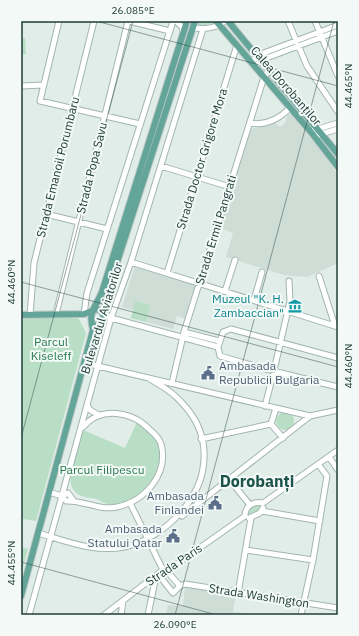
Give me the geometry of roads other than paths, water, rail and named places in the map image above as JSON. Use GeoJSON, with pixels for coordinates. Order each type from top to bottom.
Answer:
{"type":"FeatureCollection","features":[{"type":"Feature","properties":{"kind":"main road","name":"Bulevardul Aviatorilor"},"geometry":{"type":"LineString","coordinates":[[184,23],[195,21]]}},
{"type":"Feature","properties":{"kind":"main road","name":"Calea Dorobanților"},"geometry":{"type":"LineString","coordinates":[[222,22],[237,45],[313,134],[338,167]]}},
{"type":"Feature","properties":{"kind":"main road","name":"Calea Dorobanților"},"geometry":{"type":"LineString","coordinates":[[222,22],[269,70],[320,130],[338,154]]}},
{"type":"Feature","properties":{"kind":"main road","name":"Bulevardul Aviatorilor"},"geometry":{"type":"LineString","coordinates":[[103,298],[183,36],[184,23]]}},
{"type":"Feature","properties":{"kind":"main road","name":"Bulevardul Aviatorilor"},"geometry":{"type":"LineString","coordinates":[[103,298],[184,23]]}},
{"type":"Feature","properties":{"kind":"main road"},"geometry":{"type":"LineString","coordinates":[[103,298],[104,313],[102,321],[93,330],[90,319],[92,310],[103,298]]}},
{"type":"Feature","properties":{"kind":"main road"},"geometry":{"type":"LineString","coordinates":[[21,315],[84,314],[92,310],[99,309],[104,313]]}},
{"type":"Feature","properties":{"kind":"main road"},"geometry":{"type":"LineString","coordinates":[[84,314],[97,322],[102,321]]}},
{"type":"Feature","properties":{"kind":"main road","name":"Bulevardul Aviatorilor"},"geometry":{"type":"LineString","coordinates":[[21,596],[93,330]]}},
{"type":"Feature","properties":{"kind":"street"},"geometry":{"type":"LineString","coordinates":[[59,21],[40,101],[140,124]]}},
{"type":"Feature","properties":{"kind":"street","name":"Strada Emanoil Porumbaru"},"geometry":{"type":"LineString","coordinates":[[30,315],[33,273],[46,214],[94,21]]}},
{"type":"Feature","properties":{"kind":"street"},"geometry":{"type":"LineString","coordinates":[[129,21],[170,31]]}},
{"type":"Feature","properties":{"kind":"street","name":"Strada Popa Savu"},"geometry":{"type":"LineString","coordinates":[[56,314],[129,21]]}},
{"type":"Feature","properties":{"kind":"street","name":"Bulevardul Aviatorilor"},"geometry":{"type":"LineString","coordinates":[[84,314],[87,293],[173,21]]}},
{"type":"Feature","properties":{"kind":"street"},"geometry":{"type":"LineString","coordinates":[[288,21],[309,69],[338,112]]}},
{"type":"Feature","properties":{"kind":"street"},"geometry":{"type":"LineString","coordinates":[[315,21],[338,76]]}},
{"type":"Feature","properties":{"kind":"street"},"geometry":{"type":"LineString","coordinates":[[184,23],[203,29],[222,22]]}},
{"type":"Feature","properties":{"kind":"street"},"geometry":{"type":"LineString","coordinates":[[253,64],[259,59],[321,34],[338,25]]}},
{"type":"Feature","properties":{"kind":"street","name":"Bulevardul Aviatorilor"},"geometry":{"type":"LineString","coordinates":[[29,615],[111,318],[131,262],[203,29]]}},
{"type":"Feature","properties":{"kind":"street"},"geometry":{"type":"LineString","coordinates":[[321,34],[338,31]]}},
{"type":"Feature","properties":{"kind":"street","name":"Strada Doctor Grigore Mora"},"geometry":{"type":"LineString","coordinates":[[167,273],[237,45]]}},
{"type":"Feature","properties":{"kind":"street","name":"Strada Ermil Pangrati"},"geometry":{"type":"LineString","coordinates":[[173,394],[184,332],[264,77],[269,70]]}},
{"type":"Feature","properties":{"kind":"street"},"geometry":{"type":"LineString","coordinates":[[21,86],[43,85]]}},
{"type":"Feature","properties":{"kind":"street"},"geometry":{"type":"LineString","coordinates":[[250,123],[256,124],[274,120],[283,115],[290,108]]}},
{"type":"Feature","properties":{"kind":"street"},"geometry":{"type":"LineString","coordinates":[[313,134],[338,123]]}},
{"type":"Feature","properties":{"kind":"street"},"geometry":{"type":"LineString","coordinates":[[320,130],[338,129]]}},
{"type":"Feature","properties":{"kind":"street"},"geometry":{"type":"LineString","coordinates":[[161,166],[230,187]]}},
{"type":"Feature","properties":{"kind":"street"},"geometry":{"type":"LineString","coordinates":[[46,214],[107,229]]}},
{"type":"Feature","properties":{"kind":"street"},"geometry":{"type":"LineString","coordinates":[[225,292],[235,260]]}},
{"type":"Feature","properties":{"kind":"street"},"geometry":{"type":"LineString","coordinates":[[131,262],[336,326]]}},
{"type":"Feature","properties":{"kind":"street"},"geometry":{"type":"LineString","coordinates":[[254,300],[262,272]]}},
{"type":"Feature","properties":{"kind":"street"},"geometry":{"type":"LineString","coordinates":[[318,276],[336,326]]}},
{"type":"Feature","properties":{"kind":"street"},"geometry":{"type":"LineString","coordinates":[[265,406],[275,373],[275,366],[290,301],[289,281]]}},
{"type":"Feature","properties":{"kind":"street"},"geometry":{"type":"LineString","coordinates":[[104,313],[111,318],[218,347]]}},
{"type":"Feature","properties":{"kind":"street"},"geometry":{"type":"LineString","coordinates":[[102,321],[111,318]]}},
{"type":"Feature","properties":{"kind":"street"},"geometry":{"type":"LineString","coordinates":[[338,358],[228,329],[223,332],[218,347],[218,353],[221,357],[269,370],[270,373],[338,387]]}},
{"type":"Feature","properties":{"kind":"street"},"geometry":{"type":"LineString","coordinates":[[177,335],[184,332],[219,341]]}},
{"type":"Feature","properties":{"kind":"street"},"geometry":{"type":"LineString","coordinates":[[85,363],[310,416],[338,410]]}},
{"type":"Feature","properties":{"kind":"street"},"geometry":{"type":"LineString","coordinates":[[269,370],[275,366]]}},
{"type":"Feature","properties":{"kind":"street"},"geometry":{"type":"LineString","coordinates":[[150,379],[173,394],[188,410],[201,439],[204,464],[196,493],[172,523]]}},
{"type":"Feature","properties":{"kind":"street"},"geometry":{"type":"LineString","coordinates":[[87,405],[92,412],[99,415]]}},
{"type":"Feature","properties":{"kind":"street"},"geometry":{"type":"LineString","coordinates":[[271,424],[276,408]]}},
{"type":"Feature","properties":{"kind":"street"},"geometry":{"type":"LineString","coordinates":[[295,413],[299,420],[296,427]]}},
{"type":"Feature","properties":{"kind":"street"},"geometry":{"type":"LineString","coordinates":[[49,492],[62,496],[66,501],[73,500],[111,508],[130,503],[145,493],[156,481],[162,464],[161,444],[157,436],[137,419],[122,414],[99,415],[92,418],[81,429]]}},
{"type":"Feature","properties":{"kind":"street"},"geometry":{"type":"LineString","coordinates":[[38,533],[84,546],[108,548],[127,547],[147,538],[172,523],[310,416]]}},
{"type":"Feature","properties":{"kind":"street"},"geometry":{"type":"LineString","coordinates":[[201,439],[271,424]]}},
{"type":"Feature","properties":{"kind":"street"},"geometry":{"type":"LineString","coordinates":[[271,424],[282,438]]}},
{"type":"Feature","properties":{"kind":"street"},"geometry":{"type":"LineString","coordinates":[[251,518],[245,516],[246,509],[250,504],[258,502],[262,503],[338,450]]}},
{"type":"Feature","properties":{"kind":"street"},"geometry":{"type":"LineString","coordinates":[[328,457],[338,470]]}},
{"type":"Feature","properties":{"kind":"street"},"geometry":{"type":"LineString","coordinates":[[301,615],[313,560],[327,476],[318,464]]}},
{"type":"Feature","properties":{"kind":"street"},"geometry":{"type":"LineString","coordinates":[[229,479],[250,504]]}},
{"type":"Feature","properties":{"kind":"street"},"geometry":{"type":"LineString","coordinates":[[66,482],[67,489],[73,500]]}},
{"type":"Feature","properties":{"kind":"street"},"geometry":{"type":"LineString","coordinates":[[62,496],[66,493],[70,494]]}},
{"type":"Feature","properties":{"kind":"street"},"geometry":{"type":"LineString","coordinates":[[196,493],[202,500]]}},
{"type":"Feature","properties":{"kind":"street"},"geometry":{"type":"LineString","coordinates":[[130,503],[165,570],[180,586]]}},
{"type":"Feature","properties":{"kind":"street"},"geometry":{"type":"LineString","coordinates":[[262,503],[262,511]]}},
{"type":"Feature","properties":{"kind":"street"},"geometry":{"type":"LineString","coordinates":[[238,593],[251,518],[262,511],[320,521]]}},
{"type":"Feature","properties":{"kind":"street","name":"Strada Paris"},"geometry":{"type":"LineString","coordinates":[[104,615],[157,575],[245,516]]}},
{"type":"Feature","properties":{"kind":"street"},"geometry":{"type":"LineString","coordinates":[[246,550],[313,560]]}},
{"type":"Feature","properties":{"kind":"street"},"geometry":{"type":"LineString","coordinates":[[148,615],[157,575]]}},
{"type":"Feature","properties":{"kind":"street","name":"Strada Washington"},"geometry":{"type":"LineString","coordinates":[[157,575],[173,593],[184,584],[338,608]]}},
{"type":"Feature","properties":{"kind":"street"},"geometry":{"type":"LineString","coordinates":[[113,608],[121,614],[123,600]]}},
{"type":"Feature","properties":{"kind":"place","name":"Muzeul \"K. H. Zambaccian\""},"geometry":{"type":"Point","coordinates":[295,306]}},
{"type":"Feature","properties":{"kind":"place","name":"Ambasada Republicii Bulgaria"},"geometry":{"type":"Point","coordinates":[208,373]}},
{"type":"Feature","properties":{"kind":"place","name":"Ambasada Finlandei"},"geometry":{"type":"Point","coordinates":[215,503]}},
{"type":"Feature","properties":{"kind":"place","name":"Ambasada Statului Qatar"},"geometry":{"type":"Point","coordinates":[173,536]}},
{"type":"Feature","properties":{"kind":"district","name":"Dorobanți"},"geometry":{"type":"Point","coordinates":[257,481]}},
{"type":"Feature","properties":{"kind":"park label","name":"Parcul Kiseleff"},"geometry":{"type":"Point","coordinates":[51,349]}},
{"type":"Feature","properties":{"kind":"park label","name":"Parcul Filipescu"},"geometry":{"type":"Point","coordinates":[102,470]}}]}
